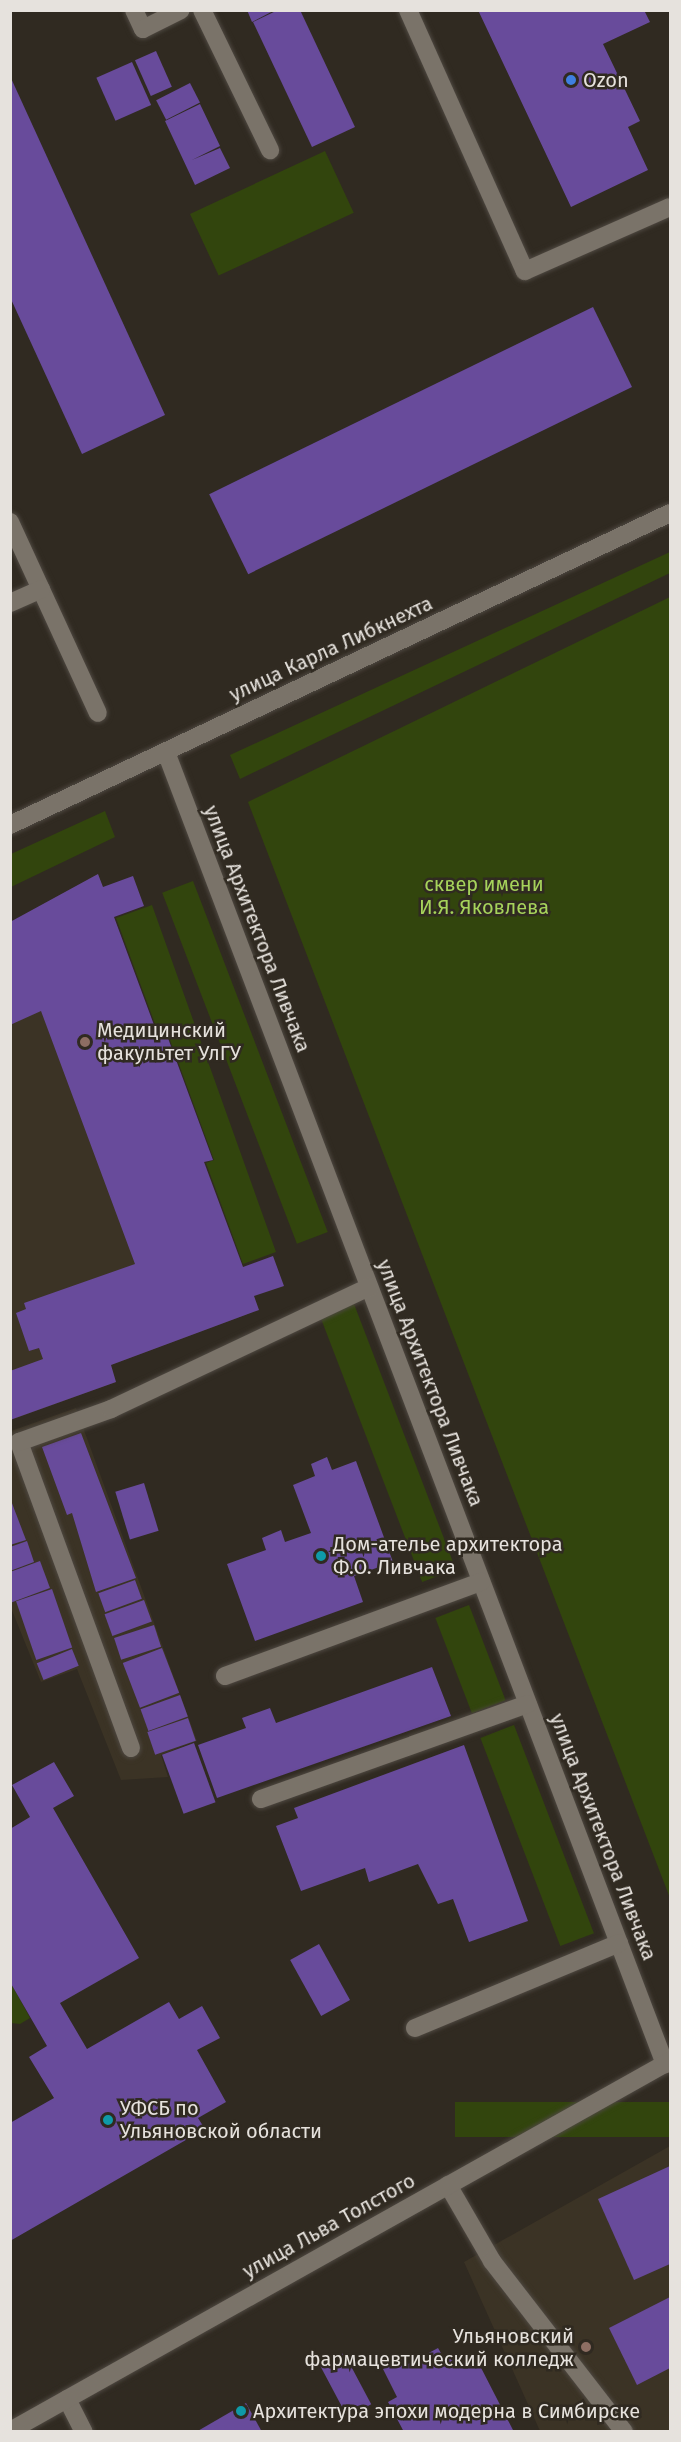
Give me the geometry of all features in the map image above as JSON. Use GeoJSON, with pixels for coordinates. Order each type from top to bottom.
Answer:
{"type":"FeatureCollection","features":[{"type":"Feature","properties":{"kind":"street"},"geometry":{"type":"LineString","coordinates":[[134,10],[143,29],[181,10]]}},
{"type":"Feature","properties":{"kind":"street"},"geometry":{"type":"LineString","coordinates":[[202,10],[270,150]]}},
{"type":"Feature","properties":{"kind":"street"},"geometry":{"type":"LineString","coordinates":[[408,10],[525,271],[670,207]]}},
{"type":"Feature","properties":{"kind":"street","name":"улица Карла Либкнехта"},"geometry":{"type":"LineString","coordinates":[[10,825],[670,513]]}},
{"type":"Feature","properties":{"kind":"street"},"geometry":{"type":"LineString","coordinates":[[10,522],[98,713]]}},
{"type":"Feature","properties":{"kind":"street"},"geometry":{"type":"LineString","coordinates":[[10,603],[41,588]]}},
{"type":"Feature","properties":{"kind":"street","name":"улица Архитектора Ливчака"},"geometry":{"type":"LineString","coordinates":[[166,752],[619,1943],[668,2062]]}},
{"type":"Feature","properties":{"kind":"street"},"geometry":{"type":"LineString","coordinates":[[132,1748],[19,1442],[111,1409],[369,1287]]}},
{"type":"Feature","properties":{"kind":"street"},"geometry":{"type":"LineString","coordinates":[[225,1676],[481,1582]]}},
{"type":"Feature","properties":{"kind":"street"},"geometry":{"type":"LineString","coordinates":[[261,1799],[528,1704]]}},
{"type":"Feature","properties":{"kind":"street"},"geometry":{"type":"LineString","coordinates":[[415,2028],[619,1943]]}},
{"type":"Feature","properties":{"kind":"street","name":"улица Льва Толстого"},"geometry":{"type":"LineString","coordinates":[[10,2431],[668,2062]]}},
{"type":"Feature","properties":{"kind":"street"},"geometry":{"type":"LineString","coordinates":[[448,2185],[492,2261],[624,2432]]}},
{"type":"Feature","properties":{"kind":"street"},"geometry":{"type":"LineString","coordinates":[[67,2399],[84,2432]]}},
{"type":"Feature","properties":{"kind":"shaded area","name":"Медицинский факультет УлГУ"},"geometry":{"type":"Polygon","coordinates":[[[98,874],[259,1310],[111,1365],[116,1382],[11,1420],[11,922],[98,874]]]}},
{"type":"Feature","properties":{"kind":"shaded area"},"geometry":{"type":"Polygon","coordinates":[[[76,1408],[197,1741],[161,1755],[168,1777],[121,1780],[77,1669],[41,1682],[11,1608],[11,1431],[76,1408]]]}},
{"type":"Feature","properties":{"kind":"shaded area","name":"Ульяновский фaрмацевтический колледж"},"geometry":{"type":"Polygon","coordinates":[[[670,2146],[670,2431],[540,2431],[464,2262],[670,2146]]]}},
{"type":"Feature","properties":{"kind":"green space"},"geometry":{"type":"Polygon","coordinates":[[[325,151],[354,213],[219,276],[190,214],[325,151]]]}},
{"type":"Feature","properties":{"kind":"green space"},"geometry":{"type":"Polygon","coordinates":[[[670,552],[670,573],[240,779],[230,755],[670,552]]]}},
{"type":"Feature","properties":{"kind":"green space","name":"сквер имени И.Я. Яковлева"},"geometry":{"type":"Polygon","coordinates":[[[670,597],[670,1898],[248,802],[670,597]]]}},
{"type":"Feature","properties":{"kind":"green space"},"geometry":{"type":"Polygon","coordinates":[[[105,811],[115,837],[11,887],[11,854],[105,811]]]}},
{"type":"Feature","properties":{"kind":"green space"},"geometry":{"type":"Polygon","coordinates":[[[193,881],[328,1232],[297,1244],[162,893],[193,881]]]}},
{"type":"Feature","properties":{"kind":"green space"},"geometry":{"type":"Polygon","coordinates":[[[152,905],[276,1252],[243,1264],[206,1163],[214,1160],[166,1029],[158,1032],[116,918],[152,905]]]}},
{"type":"Feature","properties":{"kind":"green space"},"geometry":{"type":"Polygon","coordinates":[[[354,1304],[456,1569],[422,1582],[320,1317],[354,1304]]]}},
{"type":"Feature","properties":{"kind":"green space"},"geometry":{"type":"Polygon","coordinates":[[[469,1605],[506,1700],[472,1713],[435,1618],[469,1605]]]}},
{"type":"Feature","properties":{"kind":"green space"},"geometry":{"type":"Polygon","coordinates":[[[514,1725],[594,1933],[560,1946],[480,1738],[514,1725]]]}},
{"type":"Feature","properties":{"kind":"green space"},"geometry":{"type":"Polygon","coordinates":[[[11,1983],[30,2018],[20,2024],[11,2023],[11,1983]]]}},
{"type":"Feature","properties":{"kind":"green space"},"geometry":{"type":"Polygon","coordinates":[[[455,2102],[670,2102],[670,2137],[455,2137],[455,2102]]]}},
{"type":"Feature","properties":{"kind":"building"},"geometry":{"type":"Polygon","coordinates":[[[247,10],[275,10],[252,22],[247,10]]]}},
{"type":"Feature","properties":{"kind":"building"},"geometry":{"type":"Polygon","coordinates":[[[278,10],[300,10],[355,127],[312,147],[253,22],[278,10]]]}},
{"type":"Feature","properties":{"kind":"building"},"geometry":{"type":"Polygon","coordinates":[[[478,10],[644,10],[650,22],[603,44],[640,121],[628,127],[648,170],[571,207],[478,10]]]}},
{"type":"Feature","properties":{"kind":"building"},"geometry":{"type":"Polygon","coordinates":[[[156,51],[172,87],[151,96],[135,60],[156,51]]]}},
{"type":"Feature","properties":{"kind":"building"},"geometry":{"type":"Polygon","coordinates":[[[132,62],[151,105],[115,121],[96,78],[132,62]]]}},
{"type":"Feature","properties":{"kind":"building"},"geometry":{"type":"Polygon","coordinates":[[[10,76],[165,415],[82,454],[10,297],[10,76]]]}},
{"type":"Feature","properties":{"kind":"building"},"geometry":{"type":"Polygon","coordinates":[[[190,83],[200,103],[166,120],[156,100],[190,83]]]}},
{"type":"Feature","properties":{"kind":"building"},"geometry":{"type":"Polygon","coordinates":[[[200,104],[220,146],[192,160],[220,148],[230,168],[195,185],[165,121],[200,104]]]}},
{"type":"Feature","properties":{"kind":"building"},"geometry":{"type":"Polygon","coordinates":[[[593,307],[632,387],[248,574],[209,494],[593,307]]]}},
{"type":"Feature","properties":{"kind":"building","name":"Медицинский факультет УлГУ"},"geometry":{"type":"Polygon","coordinates":[[[98,874],[103,887],[133,876],[144,906],[114,917],[157,1033],[165,1030],[213,1160],[204,1162],[243,1267],[273,1256],[284,1286],[254,1296],[259,1310],[111,1365],[116,1382],[10,1420],[10,1371],[43,1359],[39,1348],[29,1351],[16,1313],[26,1309],[24,1303],[135,1264],[41,1011],[10,1025],[10,922],[98,874]]]}},
{"type":"Feature","properties":{"kind":"building"},"geometry":{"type":"Polygon","coordinates":[[[81,1433],[136,1578],[96,1592],[72,1513],[67,1515],[42,1447],[81,1433]]]}},
{"type":"Feature","properties":{"kind":"building","name":"Дом-ателье архитектора Ф.О. Ливчака"},"geometry":{"type":"Polygon","coordinates":[[[327,1457],[332,1470],[356,1461],[393,1562],[354,1576],[363,1602],[255,1641],[227,1564],[266,1550],[262,1538],[281,1530],[285,1542],[311,1533],[293,1485],[315,1476],[311,1464],[327,1457]]]}},
{"type":"Feature","properties":{"kind":"building"},"geometry":{"type":"Polygon","coordinates":[[[144,1483],[159,1531],[130,1540],[115,1492],[144,1483]]]}},
{"type":"Feature","properties":{"kind":"building"},"geometry":{"type":"Polygon","coordinates":[[[10,1498],[26,1540],[10,1545],[10,1498]]]}},
{"type":"Feature","properties":{"kind":"building"},"geometry":{"type":"Polygon","coordinates":[[[27,1541],[34,1562],[10,1571],[10,1547],[27,1541]]]}},
{"type":"Feature","properties":{"kind":"building"},"geometry":{"type":"Polygon","coordinates":[[[40,1561],[50,1588],[10,1603],[10,1572],[40,1561]]]}},
{"type":"Feature","properties":{"kind":"building"},"geometry":{"type":"Polygon","coordinates":[[[135,1580],[142,1599],[105,1612],[98,1593],[135,1580]]]}},
{"type":"Feature","properties":{"kind":"building"},"geometry":{"type":"Polygon","coordinates":[[[52,1589],[72,1648],[36,1660],[16,1601],[52,1589]]]}},
{"type":"Feature","properties":{"kind":"building"},"geometry":{"type":"Polygon","coordinates":[[[144,1600],[152,1622],[112,1636],[105,1614],[144,1600]]]}},
{"type":"Feature","properties":{"kind":"building"},"geometry":{"type":"Polygon","coordinates":[[[154,1625],[161,1647],[121,1660],[114,1638],[154,1625]]]}},
{"type":"Feature","properties":{"kind":"building"},"geometry":{"type":"Polygon","coordinates":[[[162,1648],[179,1693],[140,1708],[123,1663],[162,1648]]]}},
{"type":"Feature","properties":{"kind":"building"},"geometry":{"type":"Polygon","coordinates":[[[72,1649],[79,1666],[44,1680],[37,1663],[72,1649]]]}},
{"type":"Feature","properties":{"kind":"building"},"geometry":{"type":"Polygon","coordinates":[[[432,1667],[451,1716],[217,1798],[198,1745],[246,1728],[242,1718],[270,1708],[276,1723],[432,1667]]]}},
{"type":"Feature","properties":{"kind":"building"},"geometry":{"type":"Polygon","coordinates":[[[180,1695],[188,1717],[148,1731],[141,1709],[180,1695]]]}},
{"type":"Feature","properties":{"kind":"building"},"geometry":{"type":"Polygon","coordinates":[[[188,1718],[196,1741],[155,1755],[147,1732],[188,1718]]]}},
{"type":"Feature","properties":{"kind":"building"},"geometry":{"type":"Polygon","coordinates":[[[194,1743],[216,1802],[184,1814],[162,1755],[194,1743]]]}},
{"type":"Feature","properties":{"kind":"building"},"geometry":{"type":"Polygon","coordinates":[[[464,1745],[528,1921],[469,1942],[453,1899],[438,1904],[418,1864],[369,1882],[365,1868],[301,1891],[276,1826],[298,1818],[294,1808],[464,1745]]]}},
{"type":"Feature","properties":{"kind":"building"},"geometry":{"type":"Polygon","coordinates":[[[54,1762],[74,1796],[53,1808],[139,1958],[60,2003],[87,2049],[169,2002],[179,2019],[202,2006],[220,2038],[197,2050],[226,2102],[198,2118],[205,2129],[10,2241],[10,2123],[54,2098],[29,2057],[47,2046],[10,1982],[10,1829],[30,1817],[12,1785],[54,1762]]]}},
{"type":"Feature","properties":{"kind":"building"},"geometry":{"type":"Polygon","coordinates":[[[319,1944],[350,2000],[321,2016],[290,1960],[319,1944]]]}},
{"type":"Feature","properties":{"kind":"building"},"geometry":{"type":"Polygon","coordinates":[[[670,2166],[670,2264],[634,2280],[598,2199],[670,2166]]]}},
{"type":"Feature","properties":{"kind":"building"},"geometry":{"type":"Polygon","coordinates":[[[670,2297],[670,2368],[637,2385],[609,2328],[670,2297]]]}},
{"type":"Feature","properties":{"kind":"building"},"geometry":{"type":"Polygon","coordinates":[[[438,2348],[445,2360],[455,2354],[460,2363],[475,2356],[514,2432],[404,2432],[388,2402],[397,2397],[383,2369],[403,2358],[406,2365],[438,2348]]]}},
{"type":"Feature","properties":{"kind":"building"},"geometry":{"type":"Polygon","coordinates":[[[344,2353],[371,2404],[347,2417],[320,2366],[344,2353]]]}},
{"type":"Feature","properties":{"kind":"building","name":"Архитектура эпохи модерна в Симбирске"},"geometry":{"type":"Polygon","coordinates":[[[246,2403],[262,2432],[196,2432],[246,2403]]]}},
{"type":"Feature","properties":{"kind":"place","name":"Ozon"},"geometry":{"type":"Point","coordinates":[571,80]}},
{"type":"Feature","properties":{"kind":"place","name":"Медицинский факультет УлГУ"},"geometry":{"type":"Point","coordinates":[85,1042]}},
{"type":"Feature","properties":{"kind":"place","name":"Дом-ателье архитектора Ф.О. Ливчака"},"geometry":{"type":"Point","coordinates":[321,1556]}},
{"type":"Feature","properties":{"kind":"place","name":"УФСБ по Ульяновской области"},"geometry":{"type":"Point","coordinates":[108,2120]}},
{"type":"Feature","properties":{"kind":"place","name":"Ульяновский фaрмацевтический колледж"},"geometry":{"type":"Point","coordinates":[586,2347]}},
{"type":"Feature","properties":{"kind":"place","name":"Архитектура эпохи модерна в Симбирске"},"geometry":{"type":"Point","coordinates":[241,2411]}}]}
